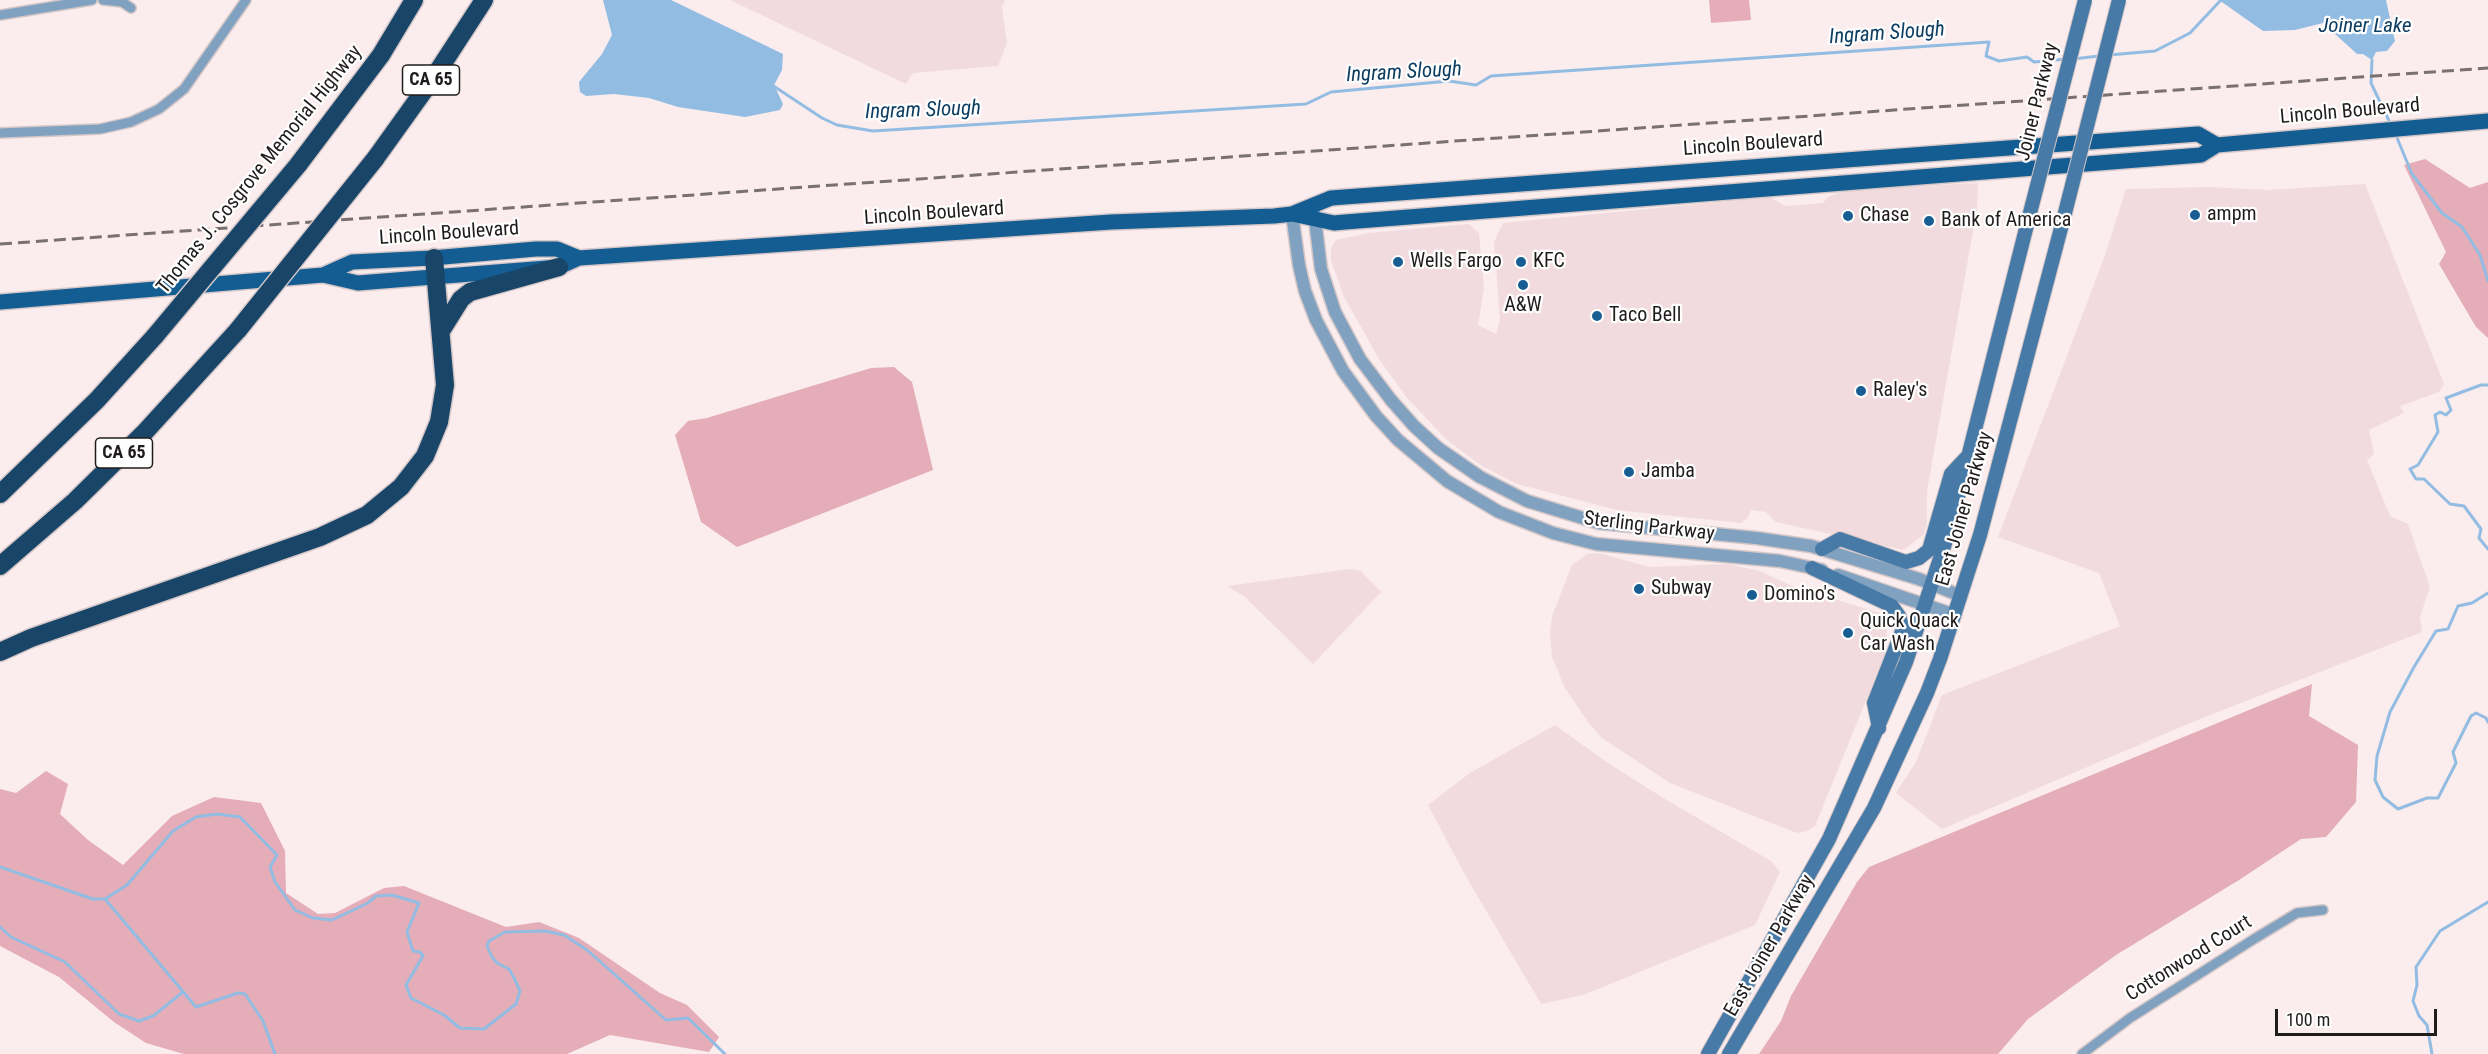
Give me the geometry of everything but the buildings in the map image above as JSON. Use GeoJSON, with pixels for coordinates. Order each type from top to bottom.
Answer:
{"type":"FeatureCollection","features":[{"type":"Feature","properties":{"kind":"highway","name":"Thomas J. Cosgrove Memorial Highway"},"geometry":{"type":"LineString","coordinates":[[0,494],[89,407],[155,336],[298,165],[381,55],[414,0]]}},
{"type":"Feature","properties":{"kind":"highway","name":"CA 65"},"geometry":{"type":"LineString","coordinates":[[0,566],[75,501],[137,440],[238,330],[375,159],[436,74],[484,0]]}},
{"type":"Feature","properties":{"kind":"highway"},"geometry":{"type":"LineString","coordinates":[[0,652],[31,638],[320,537],[367,515],[401,487],[425,456],[439,422],[445,385],[434,258]]}},
{"type":"Feature","properties":{"kind":"highway"},"geometry":{"type":"LineString","coordinates":[[441,331],[461,299],[470,292],[560,267]]}},
{"type":"Feature","properties":{"kind":"main road","name":"Joiner Parkway"},"geometry":{"type":"LineString","coordinates":[[2030,213],[2085,0]]}},
{"type":"Feature","properties":{"kind":"main road","name":"East Joiner Parkway"},"geometry":{"type":"LineString","coordinates":[[1729,1054],[1887,784],[1927,693],[1980,535],[2119,0]]}},
{"type":"Feature","properties":{"kind":"main road","name":"Lincoln Boulevard"},"geometry":{"type":"LineString","coordinates":[[1315,212],[1334,223],[2190,156],[2201,155],[2217,145],[2488,121]]}},
{"type":"Feature","properties":{"kind":"main road","name":"Lincoln Boulevard"},"geometry":{"type":"LineString","coordinates":[[0,302],[323,275],[358,283],[560,267],[579,258],[1111,222],[1292,214],[1315,212],[1332,198],[1349,196],[2198,134],[2217,145]]}},
{"type":"Feature","properties":{"kind":"main road","name":"East Joiner Parkway"},"geometry":{"type":"LineString","coordinates":[[1708,1054],[1829,839],[1910,652],[1950,528],[2030,213]]}},
{"type":"Feature","properties":{"kind":"main road","name":"Lincoln Boulevard"},"geometry":{"type":"LineString","coordinates":[[323,275],[352,262],[536,249],[557,249],[579,258]]}},
{"type":"Feature","properties":{"kind":"main road"},"geometry":{"type":"LineString","coordinates":[[1822,549],[1840,539],[1906,562],[1919,558],[1929,550],[1952,474],[1968,456]]}},
{"type":"Feature","properties":{"kind":"main road"},"geometry":{"type":"LineString","coordinates":[[1812,568],[1892,606],[1899,616],[1903,629],[1874,703],[1879,728]]}},
{"type":"Feature","properties":{"kind":"street"},"geometry":{"type":"LineString","coordinates":[[0,15],[92,0]]}},
{"type":"Feature","properties":{"kind":"street"},"geometry":{"type":"LineString","coordinates":[[103,0],[122,2],[131,8]]}},
{"type":"Feature","properties":{"kind":"street"},"geometry":{"type":"LineString","coordinates":[[0,133],[100,129],[131,122],[159,109],[184,89],[246,0]]}},
{"type":"Feature","properties":{"kind":"street","name":"Sterling Parkway"},"geometry":{"type":"LineString","coordinates":[[1315,212],[1319,259],[1326,283],[1335,312],[1360,359],[1385,393],[1414,426],[1438,448],[1480,477],[1527,501],[1599,523],[1756,537],[1822,549],[1961,596]]}},
{"type":"Feature","properties":{"kind":"street","name":"Sterling Parkway"},"geometry":{"type":"LineString","coordinates":[[1292,214],[1305,291],[1316,320],[1343,371],[1376,416],[1398,440],[1447,481],[1499,512],[1587,542],[1771,560],[1812,568],[1955,615]]}},
{"type":"Feature","properties":{"kind":"street","name":"Cottonwood Court"},"geometry":{"type":"LineString","coordinates":[[2082,1054],[2137,1012],[2297,913],[2323,910]]}},
{"type":"Feature","properties":{"kind":"shaded area"},"geometry":{"type":"Polygon","coordinates":[[[730,0],[1005,0],[1002,7],[1007,43],[998,66],[913,73],[906,84],[730,0]]]}},
{"type":"Feature","properties":{"kind":"shaded area"},"geometry":{"type":"Polygon","coordinates":[[[1709,0],[1749,0],[1751,20],[1711,23],[1709,0]]]}},
{"type":"Feature","properties":{"kind":"shaded area"},"geometry":{"type":"Polygon","coordinates":[[[2425,159],[2470,188],[2488,182],[2488,338],[2476,327],[2439,264],[2446,252],[2404,165],[2425,159]]]}},
{"type":"Feature","properties":{"kind":"shaded area"},"geometry":{"type":"Polygon","coordinates":[[[1978,183],[1977,209],[1927,491],[1927,523],[1924,534],[1904,550],[1776,522],[1766,512],[1751,510],[1748,518],[1741,523],[1617,510],[1517,484],[1482,466],[1447,440],[1407,398],[1379,359],[1344,297],[1331,260],[1331,248],[1336,240],[1369,233],[1469,224],[1479,233],[1484,288],[1478,325],[1496,334],[1500,320],[1494,242],[1503,223],[1770,197],[1785,206],[1823,203],[1828,197],[1845,190],[1978,183]]]}},
{"type":"Feature","properties":{"kind":"shaded area"},"geometry":{"type":"Polygon","coordinates":[[[2365,184],[2444,384],[2439,392],[2400,406],[2404,413],[2369,430],[2374,454],[2367,460],[2390,516],[2408,524],[2430,587],[2420,617],[2422,632],[2195,721],[1942,829],[1896,793],[1916,762],[1942,695],[2120,626],[2099,573],[1998,537],[2104,258],[2126,189],[2208,187],[2269,190],[2365,184]]]}},
{"type":"Feature","properties":{"kind":"shaded area"},"geometry":{"type":"Polygon","coordinates":[[[894,367],[912,382],[933,470],[737,547],[701,522],[675,435],[688,421],[707,418],[871,368],[894,367]]]}},
{"type":"Feature","properties":{"kind":"shaded area"},"geometry":{"type":"Polygon","coordinates":[[[1599,553],[1649,567],[1728,564],[1760,571],[1792,586],[1880,613],[1887,622],[1886,651],[1815,826],[1797,833],[1670,783],[1602,738],[1588,722],[1565,688],[1552,657],[1550,633],[1552,616],[1572,565],[1587,554],[1599,553]]]}},
{"type":"Feature","properties":{"kind":"shaded area"},"geometry":{"type":"Polygon","coordinates":[[[1350,569],[1361,571],[1381,592],[1313,664],[1245,597],[1227,586],[1350,569]]]}},
{"type":"Feature","properties":{"kind":"shaded area"},"geometry":{"type":"Polygon","coordinates":[[[2312,684],[2309,716],[2358,745],[2356,802],[2326,837],[2301,839],[2116,955],[2028,1019],[1998,1054],[1759,1054],[1781,1021],[1791,996],[1857,882],[1869,867],[2312,684]]]}},
{"type":"Feature","properties":{"kind":"shaded area"},"geometry":{"type":"Polygon","coordinates":[[[1555,725],[1608,763],[1665,799],[1771,861],[1780,872],[1755,925],[1583,995],[1541,1004],[1464,873],[1428,805],[1470,773],[1555,725]]]}},
{"type":"Feature","properties":{"kind":"shaded area"},"geometry":{"type":"Polygon","coordinates":[[[46,771],[68,784],[60,814],[88,840],[123,865],[172,816],[214,797],[261,803],[285,851],[286,893],[318,914],[335,913],[384,888],[404,886],[506,927],[539,922],[579,938],[660,993],[687,1005],[719,1037],[709,1052],[610,1035],[567,1054],[184,1054],[146,1043],[114,1022],[59,977],[0,946],[0,789],[16,793],[46,771]]]}},
{"type":"Feature","properties":{"kind":"water"},"geometry":{"type":"Polygon","coordinates":[[[603,0],[671,0],[783,54],[782,70],[774,85],[783,104],[780,110],[745,117],[678,107],[649,98],[614,94],[586,96],[580,92],[579,82],[602,54],[612,35],[603,0]]]}},
{"type":"Feature","properties":{"kind":"water","name":"Joiner Lake"},"geometry":{"type":"Polygon","coordinates":[[[2219,0],[2386,0],[2395,41],[2387,51],[2376,52],[2372,60],[2363,54],[2357,54],[2323,23],[2295,30],[2263,31],[2219,0]]]}},
{"type":"Feature","properties":{"kind":"waterway","name":"Ingram Slough"},"geometry":{"type":"LineString","coordinates":[[2109,55],[2155,51],[2190,33],[2220,1]]}},
{"type":"Feature","properties":{"kind":"waterway","name":"Ingram Slough"},"geometry":{"type":"LineString","coordinates":[[772,85],[822,118],[837,125],[873,131],[1306,104],[1331,92],[1449,81],[1476,85],[1491,76],[1989,42],[1986,56],[1999,61],[2027,57],[2034,62],[2066,59]]}},
{"type":"Feature","properties":{"kind":"waterway","name":"Ingram Slough"},"geometry":{"type":"LineString","coordinates":[[2073,59],[2099,56]]}},
{"type":"Feature","properties":{"kind":"waterway","name":"Ingram Slough"},"geometry":{"type":"LineString","coordinates":[[2372,60],[2371,83],[2391,125]]}},
{"type":"Feature","properties":{"kind":"waterway","name":"Ingram Slough"},"geometry":{"type":"LineString","coordinates":[[2395,133],[2412,174],[2442,213],[2462,227],[2480,255],[2488,281]]}},
{"type":"Feature","properties":{"kind":"waterway","name":"Ingram Slough"},"geometry":{"type":"LineString","coordinates":[[2488,385],[2481,385],[2446,398],[2451,410],[2446,415],[2440,412],[2435,415],[2438,432],[2418,465],[2410,469],[2416,479],[2424,479],[2450,504],[2464,506],[2481,529],[2479,538],[2488,549]]}},
{"type":"Feature","properties":{"kind":"waterway","name":"Ingram Slough"},"geometry":{"type":"LineString","coordinates":[[2488,593],[2472,603],[2458,606],[2448,629],[2436,631],[2390,712],[2377,756],[2375,780],[2383,797],[2398,809],[2427,798],[2438,798],[2456,763],[2453,752],[2471,716],[2476,713],[2486,718],[2488,722]]}},
{"type":"Feature","properties":{"kind":"waterway"},"geometry":{"type":"LineString","coordinates":[[0,867],[93,899],[105,899],[127,885],[173,831],[196,817],[217,814],[240,817],[277,855],[270,867],[275,882],[295,910],[313,918],[332,920],[368,903],[376,896],[392,895],[419,903],[407,932],[413,951],[420,952],[423,956],[406,985],[411,998],[444,1015],[460,1028],[484,1029],[516,1004],[520,991],[509,969],[497,963],[492,957],[487,946],[489,941],[505,932],[545,931],[564,935],[587,950],[666,1020],[688,1018],[725,1054]]}},
{"type":"Feature","properties":{"kind":"waterway"},"geometry":{"type":"LineString","coordinates":[[105,899],[196,1007],[238,993],[245,994],[263,1021],[275,1054]]}},
{"type":"Feature","properties":{"kind":"waterway","name":"Ingram Slough"},"geometry":{"type":"LineString","coordinates":[[2432,1054],[2427,1025],[2419,1016],[2413,1001],[2417,985],[2416,967],[2440,931],[2488,902]]}},
{"type":"Feature","properties":{"kind":"waterway"},"geometry":{"type":"LineString","coordinates":[[0,927],[11,937],[65,962],[119,1014],[139,1021],[153,1016],[183,992]]}},
{"type":"Feature","properties":{"kind":"railway"},"geometry":{"type":"LineString","coordinates":[[0,244],[2488,68]]}},
{"type":"Feature","properties":{"kind":"place","name":"ampm"},"geometry":{"type":"Point","coordinates":[2195,215]}},
{"type":"Feature","properties":{"kind":"place","name":"Chase"},"geometry":{"type":"Point","coordinates":[1848,216]}},
{"type":"Feature","properties":{"kind":"place","name":"Bank of America"},"geometry":{"type":"Point","coordinates":[1929,221]}},
{"type":"Feature","properties":{"kind":"place","name":"Wells Fargo"},"geometry":{"type":"Point","coordinates":[1398,262]}},
{"type":"Feature","properties":{"kind":"place","name":"KFC"},"geometry":{"type":"Point","coordinates":[1521,262]}},
{"type":"Feature","properties":{"kind":"place","name":"A&W"},"geometry":{"type":"Point","coordinates":[1523,285]}},
{"type":"Feature","properties":{"kind":"place","name":"Taco Bell"},"geometry":{"type":"Point","coordinates":[1597,316]}},
{"type":"Feature","properties":{"kind":"place","name":"Raley's"},"geometry":{"type":"Point","coordinates":[1861,391]}},
{"type":"Feature","properties":{"kind":"place","name":"Jamba"},"geometry":{"type":"Point","coordinates":[1629,472]}},
{"type":"Feature","properties":{"kind":"place","name":"Subway"},"geometry":{"type":"Point","coordinates":[1639,589]}},
{"type":"Feature","properties":{"kind":"place","name":"Domino's"},"geometry":{"type":"Point","coordinates":[1752,595]}},
{"type":"Feature","properties":{"kind":"place","name":"Quick Quack Car Wash"},"geometry":{"type":"Point","coordinates":[1848,633]}}]}
